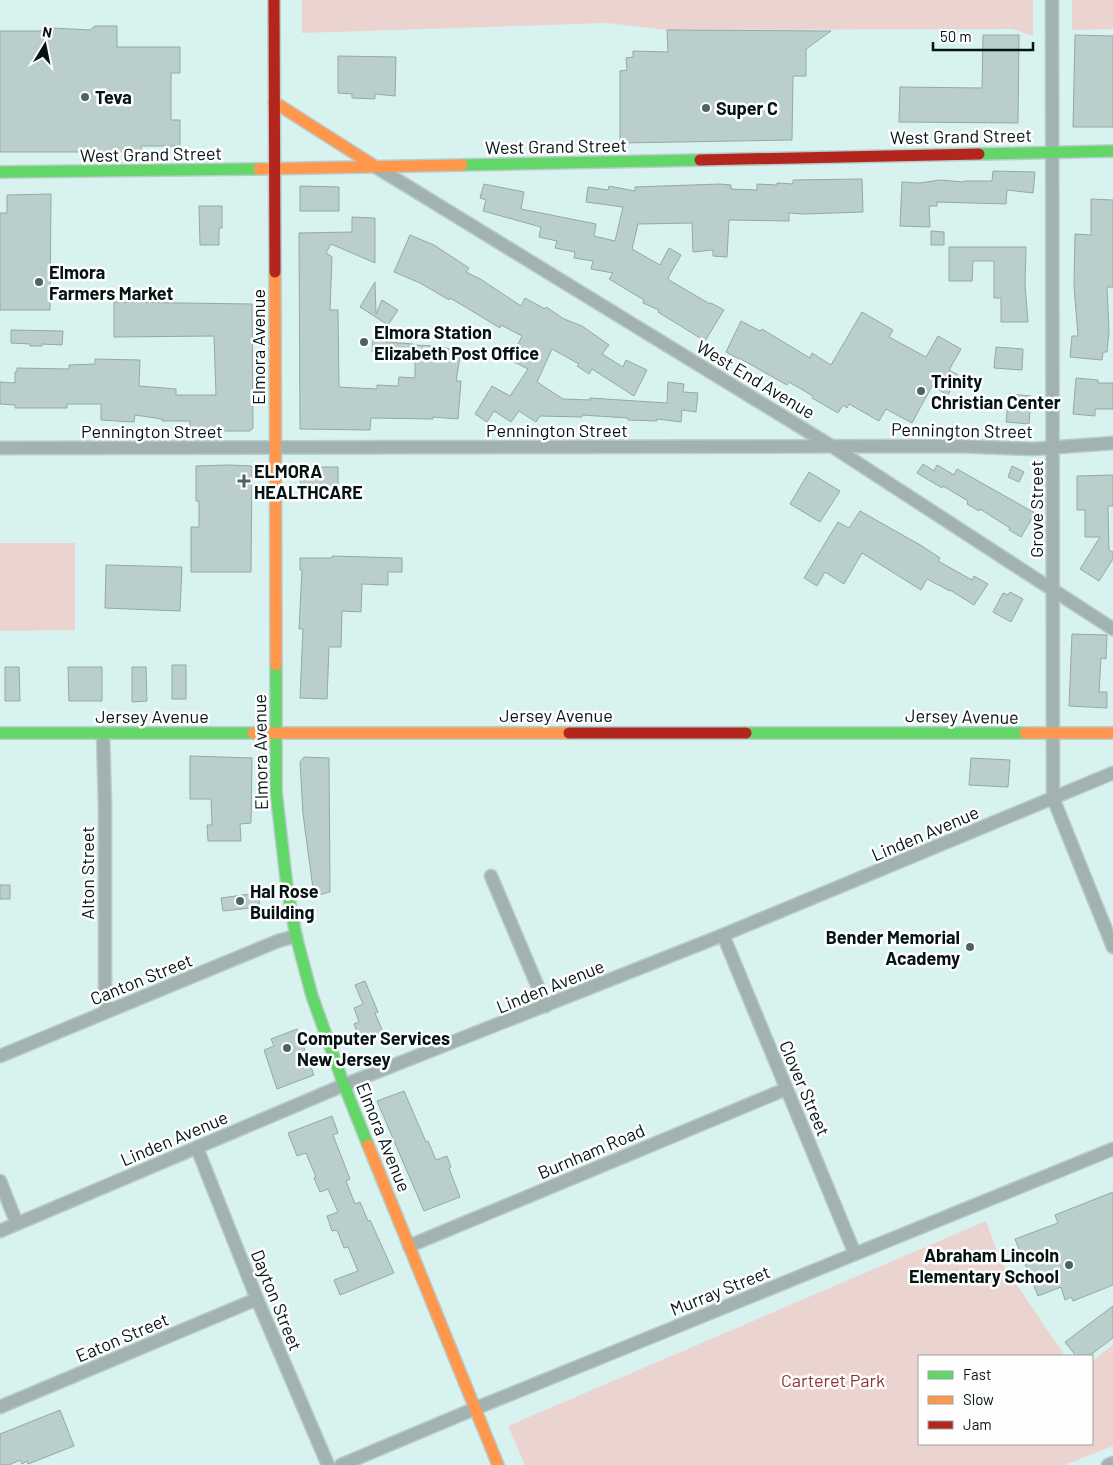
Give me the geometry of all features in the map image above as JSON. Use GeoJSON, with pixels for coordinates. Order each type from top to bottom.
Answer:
{"type":"FeatureCollection","features":[{"type":"Feature","properties":{"kind":"street","name":"Elmora Avenue"},"geometry":{"type":"LineString","coordinates":[[274,0],[276,791],[287,887],[296,936],[312,996],[344,1085],[498,1465]]}},
{"type":"Feature","properties":{"kind":"street","name":"Grove Street"},"geometry":{"type":"LineString","coordinates":[[1052,0],[1053,798],[1113,947]]}},
{"type":"Feature","properties":{"kind":"street"},"geometry":{"type":"LineString","coordinates":[[274,102],[376,167]]}},
{"type":"Feature","properties":{"kind":"street","name":"West Grand Street"},"geometry":{"type":"LineString","coordinates":[[0,172],[275,169],[1113,151]]}},
{"type":"Feature","properties":{"kind":"street","name":"West End Avenue"},"geometry":{"type":"LineString","coordinates":[[376,167],[833,447],[1113,629]]}},
{"type":"Feature","properties":{"kind":"street","name":"Pennington Street"},"geometry":{"type":"LineString","coordinates":[[0,448],[1053,448],[1113,444]]}},
{"type":"Feature","properties":{"kind":"street","name":"Jersey Avenue"},"geometry":{"type":"LineString","coordinates":[[0,733],[1113,733]]}},
{"type":"Feature","properties":{"kind":"street","name":"Alton Street"},"geometry":{"type":"LineString","coordinates":[[103,733],[105,806],[104,1000],[106,1012]]}},
{"type":"Feature","properties":{"kind":"street","name":"Linden Avenue"},"geometry":{"type":"LineString","coordinates":[[0,1231],[344,1085],[723,935],[1113,773]]}},
{"type":"Feature","properties":{"kind":"street"},"geometry":{"type":"LineString","coordinates":[[491,876],[546,1006]]}},
{"type":"Feature","properties":{"kind":"street","name":"Clover Street"},"geometry":{"type":"LineString","coordinates":[[723,935],[855,1254]]}},
{"type":"Feature","properties":{"kind":"street","name":"Canton Street"},"geometry":{"type":"LineString","coordinates":[[0,1056],[278,941],[296,936]]}},
{"type":"Feature","properties":{"kind":"street","name":"Burnham Road"},"geometry":{"type":"LineString","coordinates":[[408,1246],[786,1089]]}},
{"type":"Feature","properties":{"kind":"street","name":"Dayton Street"},"geometry":{"type":"LineString","coordinates":[[197,1148],[257,1299],[328,1465]]}},
{"type":"Feature","properties":{"kind":"street","name":"Murray Street"},"geometry":{"type":"LineString","coordinates":[[342,1465],[474,1409],[1113,1149]]}},
{"type":"Feature","properties":{"kind":"street"},"geometry":{"type":"LineString","coordinates":[[0,1181],[17,1224]]}},
{"type":"Feature","properties":{"kind":"street","name":"Eaton Street"},"geometry":{"type":"LineString","coordinates":[[0,1407],[257,1299]]}},
{"type":"Feature","properties":{"kind":"street"},"geometry":{"type":"LineString","coordinates":[[1108,1465],[1113,1463]]}},
{"type":"Feature","properties":{"kind":"green space"},"geometry":{"type":"Polygon","coordinates":[[[302,0],[1033,0],[1033,36],[1012,29],[667,30],[607,23],[302,33],[302,0]]]}},
{"type":"Feature","properties":{"kind":"green space"},"geometry":{"type":"Polygon","coordinates":[[[1072,0],[1113,0],[1113,29],[1072,30],[1072,0]]]}},
{"type":"Feature","properties":{"kind":"green space"},"geometry":{"type":"Polygon","coordinates":[[[0,543],[75,543],[75,630],[0,631],[0,543]]]}},
{"type":"Feature","properties":{"kind":"green space","name":"Carteret Park"},"geometry":{"type":"Polygon","coordinates":[[[986,1221],[1000,1260],[1064,1355],[918,1355],[918,1445],[1093,1445],[1093,1360],[1113,1345],[1113,1446],[1065,1465],[525,1465],[508,1426],[986,1221]]]}},
{"type":"Feature","properties":{"kind":"building","name":"Teva"},"geometry":{"type":"Polygon","coordinates":[[[95,26],[117,26],[117,47],[180,47],[180,73],[171,73],[171,120],[180,120],[180,146],[141,146],[141,152],[0,152],[0,31],[47,31],[52,28],[90,30],[95,26]]]}},
{"type":"Feature","properties":{"kind":"building","name":"Super C"},"geometry":{"type":"Polygon","coordinates":[[[667,30],[831,31],[806,49],[806,76],[793,76],[792,140],[620,143],[620,71],[627,70],[626,58],[633,57],[633,51],[668,52],[667,30]]]}},
{"type":"Feature","properties":{"kind":"building"},"geometry":{"type":"Polygon","coordinates":[[[983,35],[1019,35],[1018,123],[899,122],[900,87],[982,88],[983,35]]]}},
{"type":"Feature","properties":{"kind":"building"},"geometry":{"type":"Polygon","coordinates":[[[1075,35],[1113,36],[1113,127],[1073,127],[1075,35]]]}},
{"type":"Feature","properties":{"kind":"building"},"geometry":{"type":"Polygon","coordinates":[[[338,56],[396,57],[395,96],[375,94],[375,99],[352,98],[352,94],[338,93],[338,56]]]}},
{"type":"Feature","properties":{"kind":"building"},"geometry":{"type":"Polygon","coordinates":[[[993,171],[1035,172],[1033,193],[1007,190],[1006,204],[937,202],[937,206],[929,206],[930,227],[900,226],[902,182],[919,183],[940,180],[964,182],[992,181],[993,171]]]}},
{"type":"Feature","properties":{"kind":"building"},"geometry":{"type":"Polygon","coordinates":[[[862,179],[863,212],[789,213],[789,221],[729,220],[727,257],[713,256],[713,250],[693,252],[692,223],[638,224],[632,249],[660,265],[669,248],[681,255],[668,278],[669,280],[724,310],[705,341],[658,312],[659,310],[643,303],[644,300],[609,279],[613,273],[591,269],[593,261],[574,258],[575,252],[555,248],[557,241],[539,237],[541,227],[483,211],[486,200],[480,198],[484,184],[524,192],[521,209],[596,224],[594,236],[615,241],[623,207],[586,202],[588,187],[608,190],[609,186],[635,191],[635,187],[720,184],[731,185],[731,189],[757,190],[757,184],[793,184],[793,180],[862,179]]]}},
{"type":"Feature","properties":{"kind":"building"},"geometry":{"type":"Polygon","coordinates":[[[300,186],[339,187],[339,211],[300,211],[300,186]]]}},
{"type":"Feature","properties":{"kind":"building"},"geometry":{"type":"Polygon","coordinates":[[[51,194],[50,310],[0,310],[0,213],[7,213],[7,195],[51,194]]]}},
{"type":"Feature","properties":{"kind":"building"},"geometry":{"type":"Polygon","coordinates":[[[1091,199],[1113,200],[1113,287],[1107,287],[1109,331],[1107,352],[1103,352],[1102,360],[1070,357],[1072,336],[1078,336],[1074,286],[1075,234],[1091,235],[1091,199]]]}},
{"type":"Feature","properties":{"kind":"building"},"geometry":{"type":"Polygon","coordinates":[[[199,206],[222,206],[222,228],[219,228],[219,245],[200,245],[199,206]]]}},
{"type":"Feature","properties":{"kind":"building"},"geometry":{"type":"Polygon","coordinates":[[[352,217],[375,218],[375,263],[331,244],[326,253],[332,257],[330,310],[338,310],[339,387],[377,389],[377,385],[398,386],[399,377],[415,378],[415,356],[372,352],[373,338],[387,340],[386,342],[435,346],[461,351],[456,381],[461,381],[458,419],[433,417],[433,419],[371,418],[370,430],[300,429],[299,233],[352,232],[352,217]]]}},
{"type":"Feature","properties":{"kind":"building"},"geometry":{"type":"Polygon","coordinates":[[[931,231],[944,232],[944,245],[931,245],[931,231]]]}},
{"type":"Feature","properties":{"kind":"building"},"geometry":{"type":"Polygon","coordinates":[[[410,235],[434,245],[469,268],[466,272],[482,280],[521,306],[525,298],[545,309],[546,307],[564,319],[582,326],[609,345],[602,354],[623,367],[626,360],[647,370],[634,396],[592,369],[589,374],[577,366],[579,364],[552,349],[537,382],[563,399],[590,400],[590,398],[667,403],[668,382],[684,384],[683,392],[698,393],[696,412],[682,410],[681,422],[657,419],[657,421],[628,420],[628,418],[582,415],[582,417],[540,416],[536,422],[519,411],[511,422],[494,411],[487,422],[475,414],[492,386],[510,396],[528,369],[510,360],[522,336],[501,325],[500,328],[450,298],[449,300],[420,283],[394,272],[410,235]]]}},
{"type":"Feature","properties":{"kind":"building"},"geometry":{"type":"Polygon","coordinates":[[[949,247],[1026,247],[1025,285],[1028,322],[1001,322],[1001,298],[994,298],[994,261],[973,261],[972,281],[949,281],[949,247]]]}},
{"type":"Feature","properties":{"kind":"building"},"geometry":{"type":"Polygon","coordinates":[[[375,282],[376,314],[382,300],[398,310],[388,325],[360,307],[375,282]]]}},
{"type":"Feature","properties":{"kind":"building"},"geometry":{"type":"Polygon","coordinates":[[[114,302],[252,304],[253,428],[250,431],[190,431],[190,421],[162,421],[162,419],[135,415],[134,422],[101,420],[101,404],[67,404],[67,408],[15,408],[15,405],[0,404],[0,382],[15,383],[17,368],[69,369],[69,365],[95,364],[95,359],[140,360],[139,386],[176,389],[176,395],[216,395],[214,336],[114,337],[114,302]]]}},
{"type":"Feature","properties":{"kind":"building"},"geometry":{"type":"Polygon","coordinates":[[[862,312],[893,330],[889,337],[926,357],[938,336],[961,349],[949,370],[958,375],[948,395],[932,386],[912,423],[886,409],[879,421],[849,404],[847,408],[843,405],[838,413],[789,382],[787,385],[726,352],[741,321],[760,331],[762,329],[810,358],[812,353],[831,365],[862,312]]]}},
{"type":"Feature","properties":{"kind":"building"},"geometry":{"type":"Polygon","coordinates":[[[11,330],[63,331],[62,345],[42,344],[42,346],[30,346],[30,344],[11,343],[11,330]]]}},
{"type":"Feature","properties":{"kind":"building"},"geometry":{"type":"Polygon","coordinates":[[[996,347],[1023,349],[1022,370],[994,368],[996,347]]]}},
{"type":"Feature","properties":{"kind":"building"},"geometry":{"type":"Polygon","coordinates":[[[1076,378],[1098,380],[1098,383],[1113,383],[1113,409],[1095,409],[1095,416],[1073,414],[1076,378]]]}},
{"type":"Feature","properties":{"kind":"building"},"geometry":{"type":"Polygon","coordinates":[[[1009,394],[1031,396],[1029,424],[1006,422],[1009,394]]]}},
{"type":"Feature","properties":{"kind":"building"},"geometry":{"type":"Polygon","coordinates":[[[923,464],[934,471],[937,465],[954,475],[957,469],[1035,513],[1021,537],[980,509],[979,511],[967,504],[968,501],[917,473],[923,464]]]}},
{"type":"Feature","properties":{"kind":"building"},"geometry":{"type":"Polygon","coordinates":[[[196,466],[252,466],[251,572],[191,572],[191,527],[199,527],[199,501],[196,501],[196,466]]]}},
{"type":"Feature","properties":{"kind":"building"},"geometry":{"type":"Polygon","coordinates":[[[1012,466],[1024,472],[1019,482],[1008,477],[1012,466]]]}},
{"type":"Feature","properties":{"kind":"building"},"geometry":{"type":"Polygon","coordinates":[[[305,467],[338,467],[338,491],[300,491],[301,469],[305,467]]]}},
{"type":"Feature","properties":{"kind":"building"},"geometry":{"type":"Polygon","coordinates":[[[809,472],[840,491],[820,522],[790,504],[809,472]]]}},
{"type":"Feature","properties":{"kind":"building"},"geometry":{"type":"Polygon","coordinates":[[[1113,475],[1113,506],[1108,506],[1109,550],[1113,552],[1113,559],[1099,581],[1080,569],[1100,537],[1085,537],[1085,510],[1077,510],[1077,476],[1113,475]]]}},
{"type":"Feature","properties":{"kind":"building"},"geometry":{"type":"Polygon","coordinates":[[[860,511],[922,546],[940,558],[938,561],[972,580],[974,576],[988,584],[974,605],[950,590],[927,579],[921,590],[862,553],[844,584],[825,572],[817,586],[804,578],[838,522],[849,528],[860,511]]]}},
{"type":"Feature","properties":{"kind":"building"},"geometry":{"type":"Polygon","coordinates":[[[332,556],[402,558],[402,572],[388,572],[388,585],[362,584],[361,612],[342,611],[341,647],[329,647],[327,699],[300,698],[303,629],[299,629],[302,570],[300,570],[300,558],[332,558],[332,556]]]}},
{"type":"Feature","properties":{"kind":"building"},"geometry":{"type":"Polygon","coordinates":[[[106,565],[182,567],[180,611],[105,608],[106,565]]]}},
{"type":"Feature","properties":{"kind":"building"},"geometry":{"type":"Polygon","coordinates":[[[1010,592],[1023,599],[1011,622],[993,612],[1003,593],[1008,595],[1010,592]]]}},
{"type":"Feature","properties":{"kind":"building"},"geometry":{"type":"Polygon","coordinates":[[[1072,634],[1107,635],[1106,659],[1101,658],[1099,692],[1107,692],[1107,708],[1069,706],[1072,634]]]}},
{"type":"Feature","properties":{"kind":"building"},"geometry":{"type":"Polygon","coordinates":[[[172,665],[186,665],[186,699],[172,699],[172,665]]]}},
{"type":"Feature","properties":{"kind":"building"},"geometry":{"type":"Polygon","coordinates":[[[5,667],[19,667],[20,701],[5,701],[5,667]]]}},
{"type":"Feature","properties":{"kind":"building"},"geometry":{"type":"Polygon","coordinates":[[[68,667],[102,667],[102,701],[69,701],[68,667]]]}},
{"type":"Feature","properties":{"kind":"building"},"geometry":{"type":"Polygon","coordinates":[[[132,667],[146,667],[147,701],[132,702],[132,667]]]}},
{"type":"Feature","properties":{"kind":"building"},"geometry":{"type":"Polygon","coordinates":[[[190,756],[252,758],[251,823],[240,824],[241,841],[208,841],[207,825],[212,825],[211,799],[190,799],[190,756]]]}},
{"type":"Feature","properties":{"kind":"building"},"geometry":{"type":"Polygon","coordinates":[[[304,757],[329,758],[330,892],[314,896],[303,814],[300,762],[304,757]]]}},
{"type":"Feature","properties":{"kind":"building"},"geometry":{"type":"Polygon","coordinates":[[[971,758],[1010,760],[1008,787],[969,785],[971,758]]]}},
{"type":"Feature","properties":{"kind":"building"},"geometry":{"type":"Polygon","coordinates":[[[0,885],[10,885],[10,899],[0,899],[0,885]]]}},
{"type":"Feature","properties":{"kind":"building","name":"Hal Rose Building"},"geometry":{"type":"Polygon","coordinates":[[[258,893],[260,907],[223,911],[221,898],[258,893]]]}},
{"type":"Feature","properties":{"kind":"building"},"geometry":{"type":"Polygon","coordinates":[[[365,981],[378,1012],[375,1013],[383,1032],[360,1041],[354,1024],[359,1022],[354,1008],[363,1004],[355,985],[365,981]]]}},
{"type":"Feature","properties":{"kind":"building"},"geometry":{"type":"Polygon","coordinates":[[[297,1029],[314,1075],[277,1089],[264,1050],[274,1046],[271,1039],[297,1029]]]}},
{"type":"Feature","properties":{"kind":"building"},"geometry":{"type":"Polygon","coordinates":[[[404,1091],[436,1160],[447,1156],[451,1167],[449,1168],[460,1197],[424,1211],[377,1101],[404,1091]]]}},
{"type":"Feature","properties":{"kind":"building"},"geometry":{"type":"Polygon","coordinates":[[[332,1116],[338,1133],[333,1135],[350,1179],[346,1181],[355,1204],[360,1202],[394,1273],[340,1295],[334,1280],[358,1271],[348,1247],[344,1248],[337,1230],[332,1231],[327,1216],[338,1212],[328,1189],[320,1192],[306,1153],[297,1156],[288,1133],[332,1116]]]}},
{"type":"Feature","properties":{"kind":"building","name":"Abraham Lincoln Elementary School"},"geometry":{"type":"Polygon","coordinates":[[[1113,1192],[1113,1285],[1073,1301],[1071,1297],[1065,1300],[1061,1287],[1038,1296],[1015,1239],[1058,1223],[1055,1215],[1113,1192]]]}},
{"type":"Feature","properties":{"kind":"building","name":"Abraham Lincoln Elementary School"},"geometry":{"type":"Polygon","coordinates":[[[1113,1306],[1113,1338],[1090,1355],[1075,1355],[1065,1342],[1113,1306]]]}},
{"type":"Feature","properties":{"kind":"building"},"geometry":{"type":"Polygon","coordinates":[[[60,1410],[74,1446],[28,1464],[27,1461],[22,1464],[20,1460],[9,1465],[0,1465],[0,1434],[60,1410]]]}},
{"type":"Feature","properties":{"kind":"traffic: fast"},"geometry":{"type":"LineString","coordinates":[[979,154],[1113,151]]}},
{"type":"Feature","properties":{"kind":"traffic: fast"},"geometry":{"type":"LineString","coordinates":[[462,165],[700,160]]}},
{"type":"Feature","properties":{"kind":"traffic: fast"},"geometry":{"type":"LineString","coordinates":[[0,172],[259,169]]}},
{"type":"Feature","properties":{"kind":"traffic: fast"},"geometry":{"type":"LineString","coordinates":[[276,665],[276,791],[287,887],[296,936],[312,996],[368,1145]]}},
{"type":"Feature","properties":{"kind":"traffic: fast"},"geometry":{"type":"LineString","coordinates":[[0,733],[253,733]]}},
{"type":"Feature","properties":{"kind":"traffic: fast"},"geometry":{"type":"LineString","coordinates":[[746,733],[1025,733]]}},
{"type":"Feature","properties":{"kind":"traffic: slow"},"geometry":{"type":"LineString","coordinates":[[274,102],[376,167]]}},
{"type":"Feature","properties":{"kind":"traffic: slow"},"geometry":{"type":"LineString","coordinates":[[259,169],[462,165]]}},
{"type":"Feature","properties":{"kind":"traffic: slow"},"geometry":{"type":"LineString","coordinates":[[275,272],[276,665]]}},
{"type":"Feature","properties":{"kind":"traffic: slow"},"geometry":{"type":"LineString","coordinates":[[253,733],[569,733]]}},
{"type":"Feature","properties":{"kind":"traffic: slow"},"geometry":{"type":"LineString","coordinates":[[1025,733],[1113,733]]}},
{"type":"Feature","properties":{"kind":"traffic: slow"},"geometry":{"type":"LineString","coordinates":[[368,1145],[498,1465]]}},
{"type":"Feature","properties":{"kind":"traffic: jam"},"geometry":{"type":"LineString","coordinates":[[274,0],[275,272]]}},
{"type":"Feature","properties":{"kind":"traffic: jam"},"geometry":{"type":"LineString","coordinates":[[700,160],[979,154]]}},
{"type":"Feature","properties":{"kind":"traffic: jam"},"geometry":{"type":"LineString","coordinates":[[569,733],[746,733]]}},
{"type":"Feature","properties":{"kind":"place","name":"Teva"},"geometry":{"type":"Point","coordinates":[85,97]}},
{"type":"Feature","properties":{"kind":"place","name":"Super C"},"geometry":{"type":"Point","coordinates":[706,108]}},
{"type":"Feature","properties":{"kind":"place","name":"Elmora Farmers Market"},"geometry":{"type":"Point","coordinates":[39,282]}},
{"type":"Feature","properties":{"kind":"place","name":"Elmora Station Elizabeth Post Office"},"geometry":{"type":"Point","coordinates":[364,342]}},
{"type":"Feature","properties":{"kind":"place","name":"Trinity Christian Center"},"geometry":{"type":"Point","coordinates":[921,391]}},
{"type":"Feature","properties":{"kind":"place","name":"ELMORA HEALTHCARE"},"geometry":{"type":"Point","coordinates":[244,481]}},
{"type":"Feature","properties":{"kind":"place","name":"Hal Rose Building"},"geometry":{"type":"Point","coordinates":[240,901]}},
{"type":"Feature","properties":{"kind":"place","name":"Bender Memorial Academy"},"geometry":{"type":"Point","coordinates":[970,947]}},
{"type":"Feature","properties":{"kind":"place","name":"Computer Services New Jersey"},"geometry":{"type":"Point","coordinates":[287,1048]}},
{"type":"Feature","properties":{"kind":"place","name":"Abraham Lincoln Elementary School"},"geometry":{"type":"Point","coordinates":[1069,1265]}}]}
